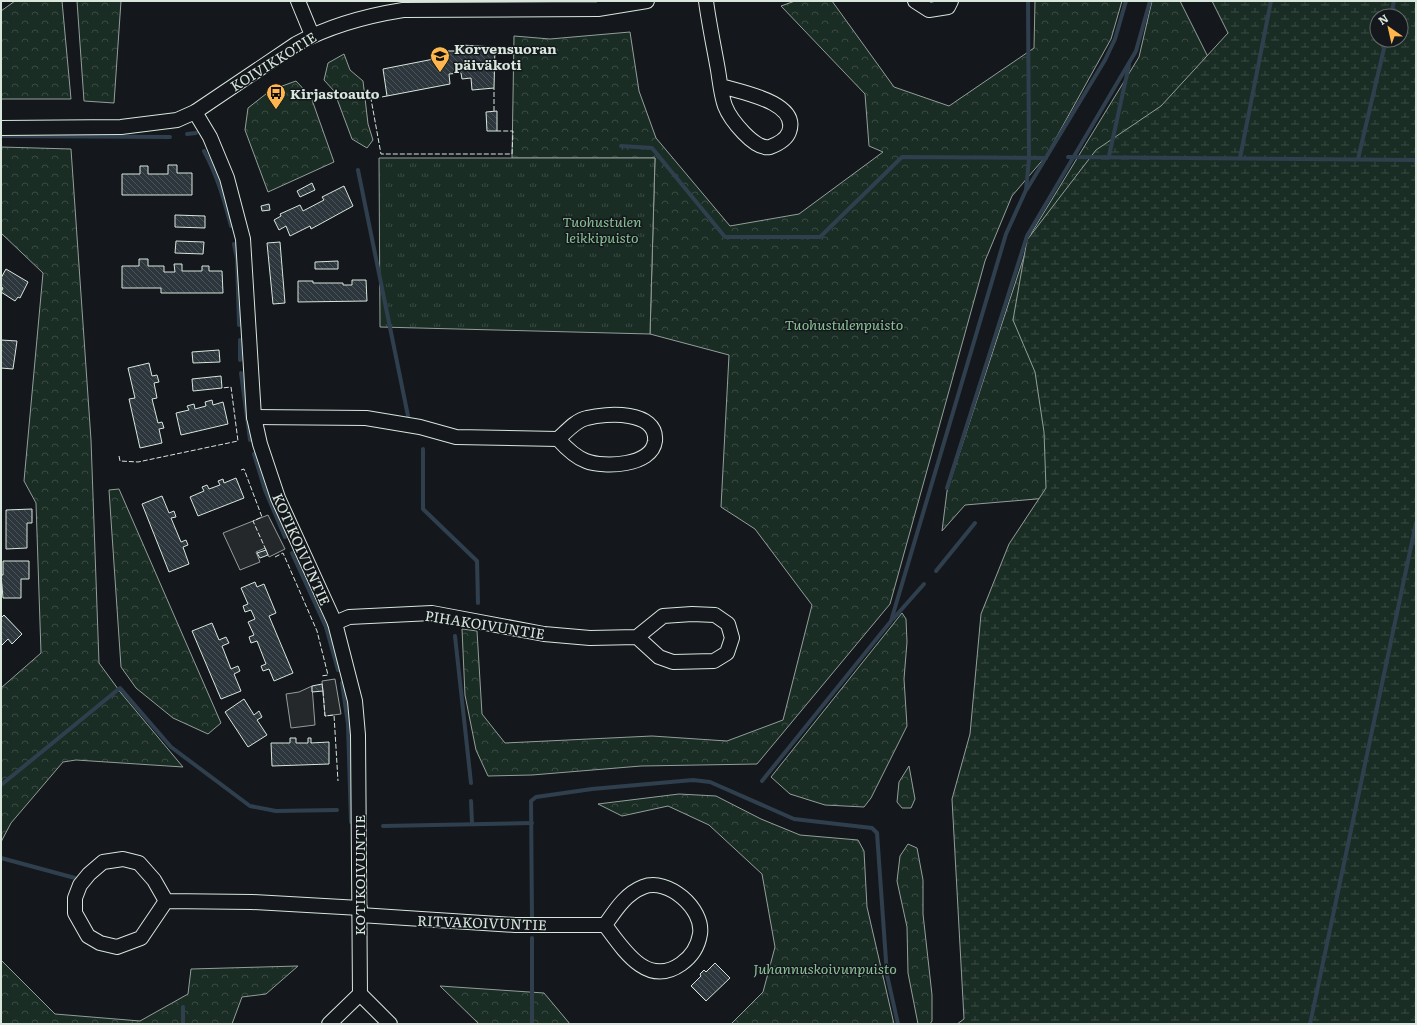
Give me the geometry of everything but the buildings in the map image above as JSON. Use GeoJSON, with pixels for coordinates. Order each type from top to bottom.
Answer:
{"type":"FeatureCollection","features":[{"type":"Feature","properties":{"kind":"street"},"geometry":{"type":"LineString","coordinates":[[298,1],[312,35]]}},
{"type":"Feature","properties":{"kind":"street","name":"KOIVIKKOTIE"},"geometry":{"type":"LineString","coordinates":[[1,128],[121,127],[177,120],[194,112],[296,44],[312,35],[361,17],[403,10],[484,6],[598,9],[647,1]]}},
{"type":"Feature","properties":{"kind":"street"},"geometry":{"type":"LineString","coordinates":[[706,1],[721,86],[725,106],[737,125],[753,143],[768,147],[782,142],[788,133],[790,126],[785,111],[770,101],[721,86]]}},
{"type":"Feature","properties":{"kind":"street"},"geometry":{"type":"LineString","coordinates":[[915,1],[929,10],[948,7],[951,1]]}},
{"type":"Feature","properties":{"kind":"street","name":"KOTIKOIVUNTIE"},"geometry":{"type":"LineString","coordinates":[[194,112],[210,137],[227,178],[243,238],[254,417],[260,444],[278,498],[335,623],[355,701],[358,735],[360,994]]}},
{"type":"Feature","properties":{"kind":"street"},"geometry":{"type":"LineString","coordinates":[[254,417],[366,418],[420,426],[456,437],[558,439],[586,418],[616,415],[636,417],[646,422],[654,431],[652,451],[638,461],[615,464],[587,462],[572,454],[558,439]]}},
{"type":"Feature","properties":{"kind":"street","name":"PIHAKOIVUNTIE"},"geometry":{"type":"LineString","coordinates":[[335,623],[349,617],[432,613],[544,634],[590,638],[637,637]]}},
{"type":"Feature","properties":{"kind":"street"},"geometry":{"type":"LineString","coordinates":[[692,614],[715,615],[728,624],[732,638],[727,652],[714,661],[673,662],[659,657],[637,637],[663,616],[692,614]]}},
{"type":"Feature","properties":{"kind":"street"},"geometry":{"type":"LineString","coordinates":[[123,859],[139,863],[154,880],[166,901],[141,938],[117,947],[100,943],[88,936],[75,913],[75,898],[80,885],[84,880],[103,862],[123,859]]}},
{"type":"Feature","properties":{"kind":"street"},"geometry":{"type":"LineString","coordinates":[[644,886],[665,886],[686,900],[697,916],[700,934],[692,956],[673,970],[650,971],[629,957],[605,926],[621,902],[644,886]]}},
{"type":"Feature","properties":{"kind":"street","name":"RITVAKOIVUNTIE"},"geometry":{"type":"LineString","coordinates":[[166,901],[252,902],[515,925],[605,926]]}},
{"type":"Feature","properties":{"kind":"street"},"geometry":{"type":"LineString","coordinates":[[329,1024],[360,994],[390,1024]]}},
{"type":"Feature","properties":{"kind":"green space"},"geometry":{"type":"Polygon","coordinates":[[[15,1],[62,1],[71,99],[1,99],[1,11],[15,1]]]}},
{"type":"Feature","properties":{"kind":"green space"},"geometry":{"type":"Polygon","coordinates":[[[77,1],[121,1],[114,103],[84,101],[77,1]]]}},
{"type":"Feature","properties":{"kind":"green space","name":"Tuohustulenpuisto"},"geometry":{"type":"Polygon","coordinates":[[[795,1],[832,1],[894,87],[949,106],[1034,48],[1035,1],[1122,1],[1111,39],[1046,156],[1012,196],[985,261],[890,604],[757,764],[641,766],[532,775],[488,776],[476,750],[465,695],[462,629],[477,631],[482,714],[505,743],[652,736],[727,741],[783,720],[812,605],[755,529],[721,507],[729,355],[650,334],[655,158],[512,158],[514,36],[550,39],[630,32],[639,91],[656,138],[730,226],[799,214],[883,152],[869,146],[865,94],[781,6],[795,1]]]}},
{"type":"Feature","properties":{"kind":"green space"},"geometry":{"type":"Polygon","coordinates":[[[1152,1],[1180,1],[1291,223],[1239,482],[965,505],[942,531],[947,491],[1032,232],[1139,57],[1152,1]]]}},
{"type":"Feature","properties":{"kind":"green space"},"geometry":{"type":"Polygon","coordinates":[[[1212,1],[1416,1],[1416,1024],[957,1024],[964,1019],[952,799],[970,734],[981,614],[1009,544],[1046,488],[1044,432],[1035,372],[1013,320],[1027,240],[1096,150],[1161,106],[1228,33],[1212,1]]]}},
{"type":"Feature","properties":{"kind":"green space"},"geometry":{"type":"Polygon","coordinates":[[[344,54],[350,70],[363,81],[368,124],[373,140],[367,148],[352,139],[334,91],[324,80],[328,63],[344,54]]]}},
{"type":"Feature","properties":{"kind":"green space"},"geometry":{"type":"Polygon","coordinates":[[[296,81],[311,97],[334,162],[268,192],[245,130],[248,108],[271,90],[296,81]]]}},
{"type":"Feature","properties":{"kind":"green space"},"geometry":{"type":"Polygon","coordinates":[[[1,147],[71,149],[91,440],[99,663],[121,693],[183,767],[76,760],[63,762],[11,823],[1,842],[1,688],[41,653],[36,503],[24,481],[43,273],[1,233],[1,147]]]}},
{"type":"Feature","properties":{"kind":"green space","name":"Tuohustulen leikkipuisto"},"geometry":{"type":"Polygon","coordinates":[[[379,158],[655,158],[650,334],[380,327],[379,158]]]}},
{"type":"Feature","properties":{"kind":"green space"},"geometry":{"type":"Polygon","coordinates":[[[119,489],[221,723],[208,734],[173,718],[136,688],[121,667],[109,490],[119,489]]]}},
{"type":"Feature","properties":{"kind":"green space"},"geometry":{"type":"Polygon","coordinates":[[[902,613],[906,619],[907,642],[904,679],[907,726],[871,798],[864,807],[825,805],[790,794],[771,777],[902,613]]]}},
{"type":"Feature","properties":{"kind":"green space"},"geometry":{"type":"Polygon","coordinates":[[[909,766],[915,799],[911,808],[902,808],[897,802],[899,782],[909,766]]]}},
{"type":"Feature","properties":{"kind":"green space","name":"Juhannuskoivunpuisto"},"geometry":{"type":"Polygon","coordinates":[[[679,794],[716,796],[761,819],[800,835],[858,840],[864,851],[867,907],[894,1024],[731,1024],[763,992],[775,947],[762,874],[709,825],[668,806],[622,816],[598,804],[679,794]]]}},
{"type":"Feature","properties":{"kind":"green space"},"geometry":{"type":"Polygon","coordinates":[[[908,844],[917,848],[923,880],[923,914],[932,995],[932,1021],[930,1024],[918,1024],[908,973],[907,927],[897,881],[900,856],[908,844]]]}},
{"type":"Feature","properties":{"kind":"green space"},"geometry":{"type":"Polygon","coordinates":[[[1,960],[55,1014],[140,1021],[188,994],[191,969],[298,966],[266,994],[242,997],[232,1024],[1,1024],[1,960]]]}},
{"type":"Feature","properties":{"kind":"green space"},"geometry":{"type":"Polygon","coordinates":[[[440,986],[544,993],[570,1024],[479,1024],[440,986]]]}},
{"type":"Feature","properties":{"kind":"shaded area"},"geometry":{"type":"Polygon","coordinates":[[[268,515],[285,549],[269,557],[265,548],[256,552],[260,562],[240,570],[223,533],[268,515]]]}},
{"type":"Feature","properties":{"kind":"shaded area"},"geometry":{"type":"Polygon","coordinates":[[[335,679],[341,714],[325,716],[322,681],[335,679]]]}},
{"type":"Feature","properties":{"kind":"shaded area"},"geometry":{"type":"Polygon","coordinates":[[[312,686],[315,725],[291,728],[286,694],[299,692],[312,686]]]}},
{"type":"Feature","properties":{"kind":"waterway"},"geometry":{"type":"LineString","coordinates":[[762,781],[891,621],[1006,234],[1026,190],[1029,159],[1028,1]]}},
{"type":"Feature","properties":{"kind":"waterway"},"geometry":{"type":"LineString","coordinates":[[1027,189],[1105,60],[1115,39],[1126,1]]}},
{"type":"Feature","properties":{"kind":"waterway"},"geometry":{"type":"LineString","coordinates":[[947,488],[1027,236],[1136,51],[1150,1]]}},
{"type":"Feature","properties":{"kind":"waterway"},"geometry":{"type":"LineString","coordinates":[[1240,158],[1271,1]]}},
{"type":"Feature","properties":{"kind":"waterway"},"geometry":{"type":"LineString","coordinates":[[1393,8],[1394,1]]}},
{"type":"Feature","properties":{"kind":"waterway"},"geometry":{"type":"LineString","coordinates":[[1358,159],[1384,48]]}},
{"type":"Feature","properties":{"kind":"waterway"},"geometry":{"type":"LineString","coordinates":[[1109,156],[1129,65]]}},
{"type":"Feature","properties":{"kind":"waterway"},"geometry":{"type":"LineString","coordinates":[[187,134],[196,133]]}},
{"type":"Feature","properties":{"kind":"waterway"},"geometry":{"type":"LineString","coordinates":[[1,136],[170,137]]}},
{"type":"Feature","properties":{"kind":"waterway"},"geometry":{"type":"LineString","coordinates":[[621,146],[652,148],[725,237],[820,237],[902,157],[1046,158]]}},
{"type":"Feature","properties":{"kind":"waterway"},"geometry":{"type":"LineString","coordinates":[[204,151],[220,187],[231,226]]}},
{"type":"Feature","properties":{"kind":"waterway"},"geometry":{"type":"LineString","coordinates":[[1068,157],[1416,160]]}},
{"type":"Feature","properties":{"kind":"waterway"},"geometry":{"type":"LineString","coordinates":[[358,170],[408,416]]}},
{"type":"Feature","properties":{"kind":"waterway"},"geometry":{"type":"LineString","coordinates":[[234,244],[237,259],[239,325]]}},
{"type":"Feature","properties":{"kind":"waterway"},"geometry":{"type":"LineString","coordinates":[[240,340],[240,360]]}},
{"type":"Feature","properties":{"kind":"waterway"},"geometry":{"type":"LineString","coordinates":[[241,373],[250,440]]}},
{"type":"Feature","properties":{"kind":"waterway"},"geometry":{"type":"LineString","coordinates":[[423,449],[423,509],[477,561],[478,603]]}},
{"type":"Feature","properties":{"kind":"waterway"},"geometry":{"type":"LineString","coordinates":[[254,454],[265,490],[285,537]]}},
{"type":"Feature","properties":{"kind":"waterway"},"geometry":{"type":"LineString","coordinates":[[936,571],[975,523]]}},
{"type":"Feature","properties":{"kind":"waterway"},"geometry":{"type":"LineString","coordinates":[[1310,1024],[1416,523]]}},
{"type":"Feature","properties":{"kind":"waterway"},"geometry":{"type":"LineString","coordinates":[[292,553],[326,627],[338,670]]}},
{"type":"Feature","properties":{"kind":"waterway"},"geometry":{"type":"LineString","coordinates":[[893,619],[924,584]]}},
{"type":"Feature","properties":{"kind":"waterway"},"geometry":{"type":"LineString","coordinates":[[455,636],[471,783]]}},
{"type":"Feature","properties":{"kind":"waterway"},"geometry":{"type":"LineString","coordinates":[[342,683],[348,724],[351,822]]}},
{"type":"Feature","properties":{"kind":"waterway"},"geometry":{"type":"LineString","coordinates":[[1,785],[120,688],[171,747],[250,806],[276,811],[337,810]]}},
{"type":"Feature","properties":{"kind":"waterway"},"geometry":{"type":"LineString","coordinates":[[532,919],[531,801],[536,797],[592,789],[693,780],[710,782],[794,819],[872,828],[877,833],[887,975],[898,1024]]}},
{"type":"Feature","properties":{"kind":"waterway"},"geometry":{"type":"LineString","coordinates":[[471,801],[472,823]]}},
{"type":"Feature","properties":{"kind":"waterway"},"geometry":{"type":"LineString","coordinates":[[383,826],[532,823]]}},
{"type":"Feature","properties":{"kind":"waterway"},"geometry":{"type":"LineString","coordinates":[[1,858],[75,878]]}},
{"type":"Feature","properties":{"kind":"waterway"},"geometry":{"type":"LineString","coordinates":[[532,938],[532,1024]]}},
{"type":"Feature","properties":{"kind":"waterway"},"geometry":{"type":"LineString","coordinates":[[183,1007],[183,1024]]}},
{"type":"Feature","properties":{"kind":"fence"},"geometry":{"type":"LineString","coordinates":[[494,88],[494,111]]}},
{"type":"Feature","properties":{"kind":"fence"},"geometry":{"type":"LineString","coordinates":[[387,96],[371,99],[381,154],[512,154],[513,131],[497,131]]}},
{"type":"Feature","properties":{"kind":"fence"},"geometry":{"type":"LineString","coordinates":[[119,456],[120,461],[138,462],[238,441],[231,387],[222,388]]}},
{"type":"Feature","properties":{"kind":"fence"},"geometry":{"type":"LineString","coordinates":[[241,470],[244,469],[262,517],[253,521],[266,550]]}},
{"type":"Feature","properties":{"kind":"fence"},"geometry":{"type":"LineString","coordinates":[[275,557],[283,553],[317,631],[328,675],[321,676]]}},
{"type":"Feature","properties":{"kind":"fence"},"geometry":{"type":"LineString","coordinates":[[323,691],[325,716],[334,715],[338,781]]}},
{"type":"Feature","properties":{"kind":"place","name":"Korvensuoran päiväkoti"},"geometry":{"type":"Point","coordinates":[440,73]}},
{"type":"Feature","properties":{"kind":"place","name":"Kirjastoauto"},"geometry":{"type":"Point","coordinates":[276,110]}}]}
